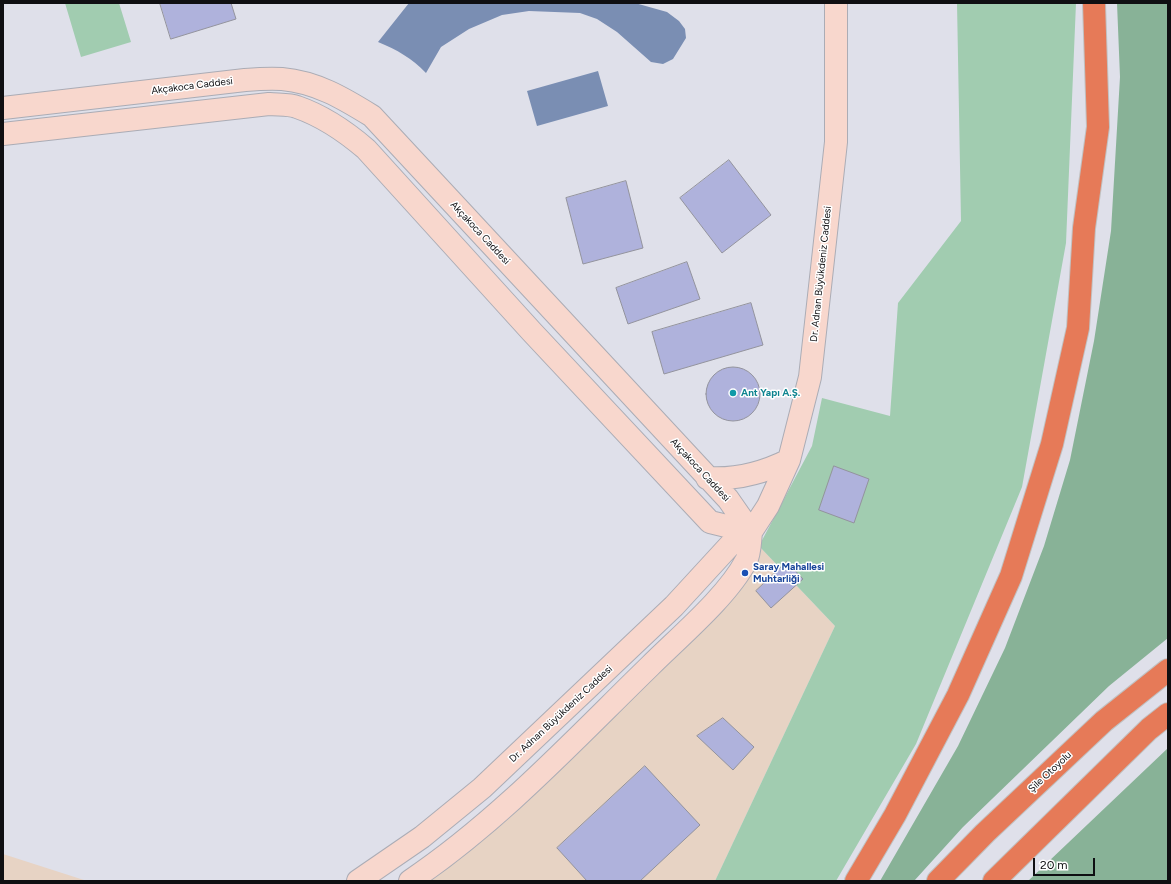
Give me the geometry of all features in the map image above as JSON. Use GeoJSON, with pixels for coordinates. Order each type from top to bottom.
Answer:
{"type":"FeatureCollection","features":[{"type":"Feature","properties":{"kind":"highway"},"geometry":{"type":"LineString","coordinates":[[856,881],[895,815],[958,695],[1011,576],[1052,444],[1078,328],[1084,228],[1098,127],[1094,3]]}},
{"type":"Feature","properties":{"kind":"highway","name":"Şile Otoyolu"},"geometry":{"type":"LineString","coordinates":[[938,881],[985,833],[1104,721],[1168,670]]}},
{"type":"Feature","properties":{"kind":"highway"},"geometry":{"type":"LineString","coordinates":[[994,881],[1149,729],[1168,714]]}},
{"type":"Feature","properties":{"kind":"street","name":"Dr. Adnan Büyükdeniz Caddesi"},"geometry":{"type":"LineString","coordinates":[[410,881],[496,814],[703,614],[735,578],[747,560],[751,532],[768,506],[789,460],[810,377],[836,142],[836,3]]}},
{"type":"Feature","properties":{"kind":"street","name":"Akçakoca Caddesi"},"geometry":{"type":"LineString","coordinates":[[3,108],[245,80],[281,79],[311,84],[343,98],[372,116],[728,499],[751,532]]}},
{"type":"Feature","properties":{"kind":"street"},"geometry":{"type":"LineString","coordinates":[[3,134],[269,104],[296,106],[320,117],[343,130],[366,149],[532,332],[710,522],[751,532]]}},
{"type":"Feature","properties":{"kind":"street"},"geometry":{"type":"LineString","coordinates":[[707,478],[722,479],[747,476],[773,468],[789,460]]}},
{"type":"Feature","properties":{"kind":"street","name":"Dr. Adnan Büyükdeniz Caddesi"},"geometry":{"type":"LineString","coordinates":[[358,881],[422,837],[482,788],[674,606],[730,544],[751,532]]}},
{"type":"Feature","properties":{"kind":"shaded area"},"geometry":{"type":"Polygon","coordinates":[[[759,546],[835,626],[715,881],[408,881],[437,863],[759,546]]]}},
{"type":"Feature","properties":{"kind":"shaded area"},"geometry":{"type":"Polygon","coordinates":[[[3,854],[87,881],[3,881],[3,854]]]}},
{"type":"Feature","properties":{"kind":"green space"},"geometry":{"type":"Polygon","coordinates":[[[65,3],[119,3],[131,42],[81,57],[65,3]]]}},
{"type":"Feature","properties":{"kind":"green space"},"geometry":{"type":"Polygon","coordinates":[[[957,3],[1076,3],[1066,243],[1022,487],[916,744],[836,881],[715,881],[835,626],[759,546],[812,446],[822,398],[890,416],[898,303],[961,221],[957,3]]]}},
{"type":"Feature","properties":{"kind":"green space"},"geometry":{"type":"Polygon","coordinates":[[[1117,3],[1168,3],[1168,638],[1109,686],[963,827],[914,881],[880,881],[958,746],[1005,648],[1044,546],[1070,460],[1094,341],[1111,231],[1120,77],[1117,3]]]}},
{"type":"Feature","properties":{"kind":"green space"},"geometry":{"type":"Polygon","coordinates":[[[1168,748],[1168,881],[1028,881],[1168,748]]]}},
{"type":"Feature","properties":{"kind":"water"},"geometry":{"type":"Polygon","coordinates":[[[409,3],[635,3],[667,12],[679,21],[685,29],[686,38],[673,59],[663,64],[651,62],[617,32],[597,19],[580,13],[529,11],[502,15],[469,29],[441,47],[426,73],[404,55],[378,42],[409,3]]]}},
{"type":"Feature","properties":{"kind":"water"},"geometry":{"type":"Polygon","coordinates":[[[598,71],[608,106],[537,126],[527,91],[598,71]]]}},
{"type":"Feature","properties":{"kind":"building"},"geometry":{"type":"Polygon","coordinates":[[[160,3],[231,3],[236,19],[171,39],[160,3]]]}},
{"type":"Feature","properties":{"kind":"building"},"geometry":{"type":"Polygon","coordinates":[[[729,160],[771,215],[722,253],[680,198],[729,160]]]}},
{"type":"Feature","properties":{"kind":"building"},"geometry":{"type":"Polygon","coordinates":[[[626,181],[643,248],[583,264],[566,198],[626,181]]]}},
{"type":"Feature","properties":{"kind":"building"},"geometry":{"type":"Polygon","coordinates":[[[687,262],[700,299],[628,324],[616,288],[687,262]]]}},
{"type":"Feature","properties":{"kind":"building"},"geometry":{"type":"Polygon","coordinates":[[[751,303],[763,345],[664,374],[652,332],[751,303]]]}},
{"type":"Feature","properties":{"kind":"building","name":"Ant Yapı A.Ş."},"geometry":{"type":"Polygon","coordinates":[[[733,367],[743,369],[752,375],[758,384],[760,394],[758,404],[752,413],[743,419],[733,421],[723,419],[714,413],[708,404],[706,394],[708,384],[714,375],[723,369],[733,367]]]}},
{"type":"Feature","properties":{"kind":"building"},"geometry":{"type":"Polygon","coordinates":[[[834,466],[869,479],[854,523],[819,510],[834,466]]]}},
{"type":"Feature","properties":{"kind":"building"},"geometry":{"type":"Polygon","coordinates":[[[787,562],[803,579],[771,608],[756,591],[787,562]]]}},
{"type":"Feature","properties":{"kind":"building"},"geometry":{"type":"Polygon","coordinates":[[[723,718],[754,747],[733,770],[697,736],[723,718]]]}},
{"type":"Feature","properties":{"kind":"building"},"geometry":{"type":"Polygon","coordinates":[[[645,766],[700,825],[640,881],[587,881],[557,848],[645,766]]]}},
{"type":"Feature","properties":{"kind":"place","name":"Ant Yapı A.Ş."},"geometry":{"type":"Point","coordinates":[733,393]}},
{"type":"Feature","properties":{"kind":"place","name":"Saray Mahallesi Muhtarliği"},"geometry":{"type":"Point","coordinates":[745,573]}}]}
